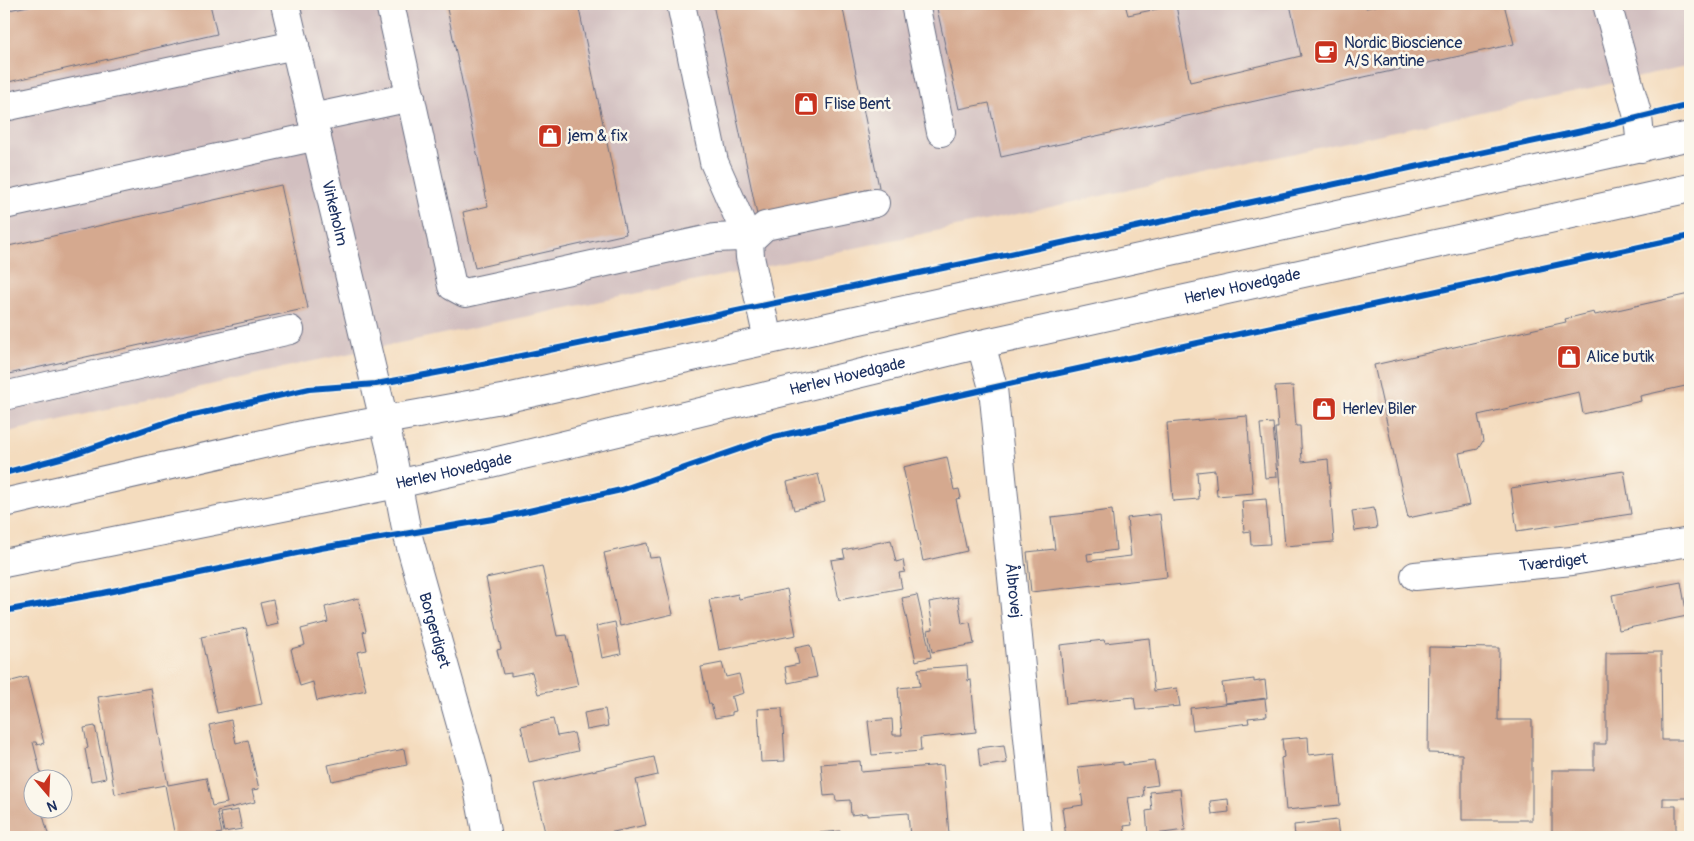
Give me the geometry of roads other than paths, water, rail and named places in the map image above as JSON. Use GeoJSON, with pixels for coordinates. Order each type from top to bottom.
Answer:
{"type":"FeatureCollection","features":[{"type":"Feature","properties":{"kind":"main road","name":"Virkeholm"},"geometry":{"type":"LineString","coordinates":[[285,4],[384,422]]}},
{"type":"Feature","properties":{"kind":"main road"},"geometry":{"type":"LineString","coordinates":[[390,4],[452,286],[465,293],[715,238],[740,237],[750,241]]}},
{"type":"Feature","properties":{"kind":"main road"},"geometry":{"type":"LineString","coordinates":[[681,4],[714,162],[750,241],[750,257],[768,340]]}},
{"type":"Feature","properties":{"kind":"main road"},"geometry":{"type":"LineString","coordinates":[[915,4],[941,132]]}},
{"type":"Feature","properties":{"kind":"main road"},"geometry":{"type":"LineString","coordinates":[[1607,4],[1638,117],[1641,148]]}},
{"type":"Feature","properties":{"kind":"main road"},"geometry":{"type":"LineString","coordinates":[[4,107],[295,45]]}},
{"type":"Feature","properties":{"kind":"main road"},"geometry":{"type":"LineString","coordinates":[[4,205],[314,127],[411,96]]}},
{"type":"Feature","properties":{"kind":"main road"},"geometry":{"type":"LineString","coordinates":[[4,503],[307,434],[484,403],[1690,136]]}},
{"type":"Feature","properties":{"kind":"main road","name":"Herlev Hovedgade"},"geometry":{"type":"LineString","coordinates":[[4,563],[397,484],[981,344],[1690,188]]}},
{"type":"Feature","properties":{"kind":"main road"},"geometry":{"type":"LineString","coordinates":[[750,241],[765,226],[875,203]]}},
{"type":"Feature","properties":{"kind":"main road"},"geometry":{"type":"LineString","coordinates":[[4,396],[290,330]]}},
{"type":"Feature","properties":{"kind":"main road","name":"Ålbrovej"},"geometry":{"type":"LineString","coordinates":[[981,344],[993,388],[1038,837]]}},
{"type":"Feature","properties":{"kind":"main road","name":"Borgerdiget"},"geometry":{"type":"LineString","coordinates":[[384,422],[418,573],[476,778],[488,837]]}},
{"type":"Feature","properties":{"kind":"main road","name":"Tværdiget"},"geometry":{"type":"LineString","coordinates":[[1415,576],[1572,561],[1690,542]]}},
{"type":"Feature","properties":{"kind":"place","name":"Nordic Bioscience A/S Kantine"},"geometry":{"type":"Point","coordinates":[1326,52]}},
{"type":"Feature","properties":{"kind":"place","name":"Flise Bent"},"geometry":{"type":"Point","coordinates":[806,104]}},
{"type":"Feature","properties":{"kind":"place","name":"jem & fix"},"geometry":{"type":"Point","coordinates":[550,136]}},
{"type":"Feature","properties":{"kind":"place","name":"Alice butik"},"geometry":{"type":"Point","coordinates":[1569,357]}},
{"type":"Feature","properties":{"kind":"place","name":"Herlev Biler"},"geometry":{"type":"Point","coordinates":[1324,409]}}]}
